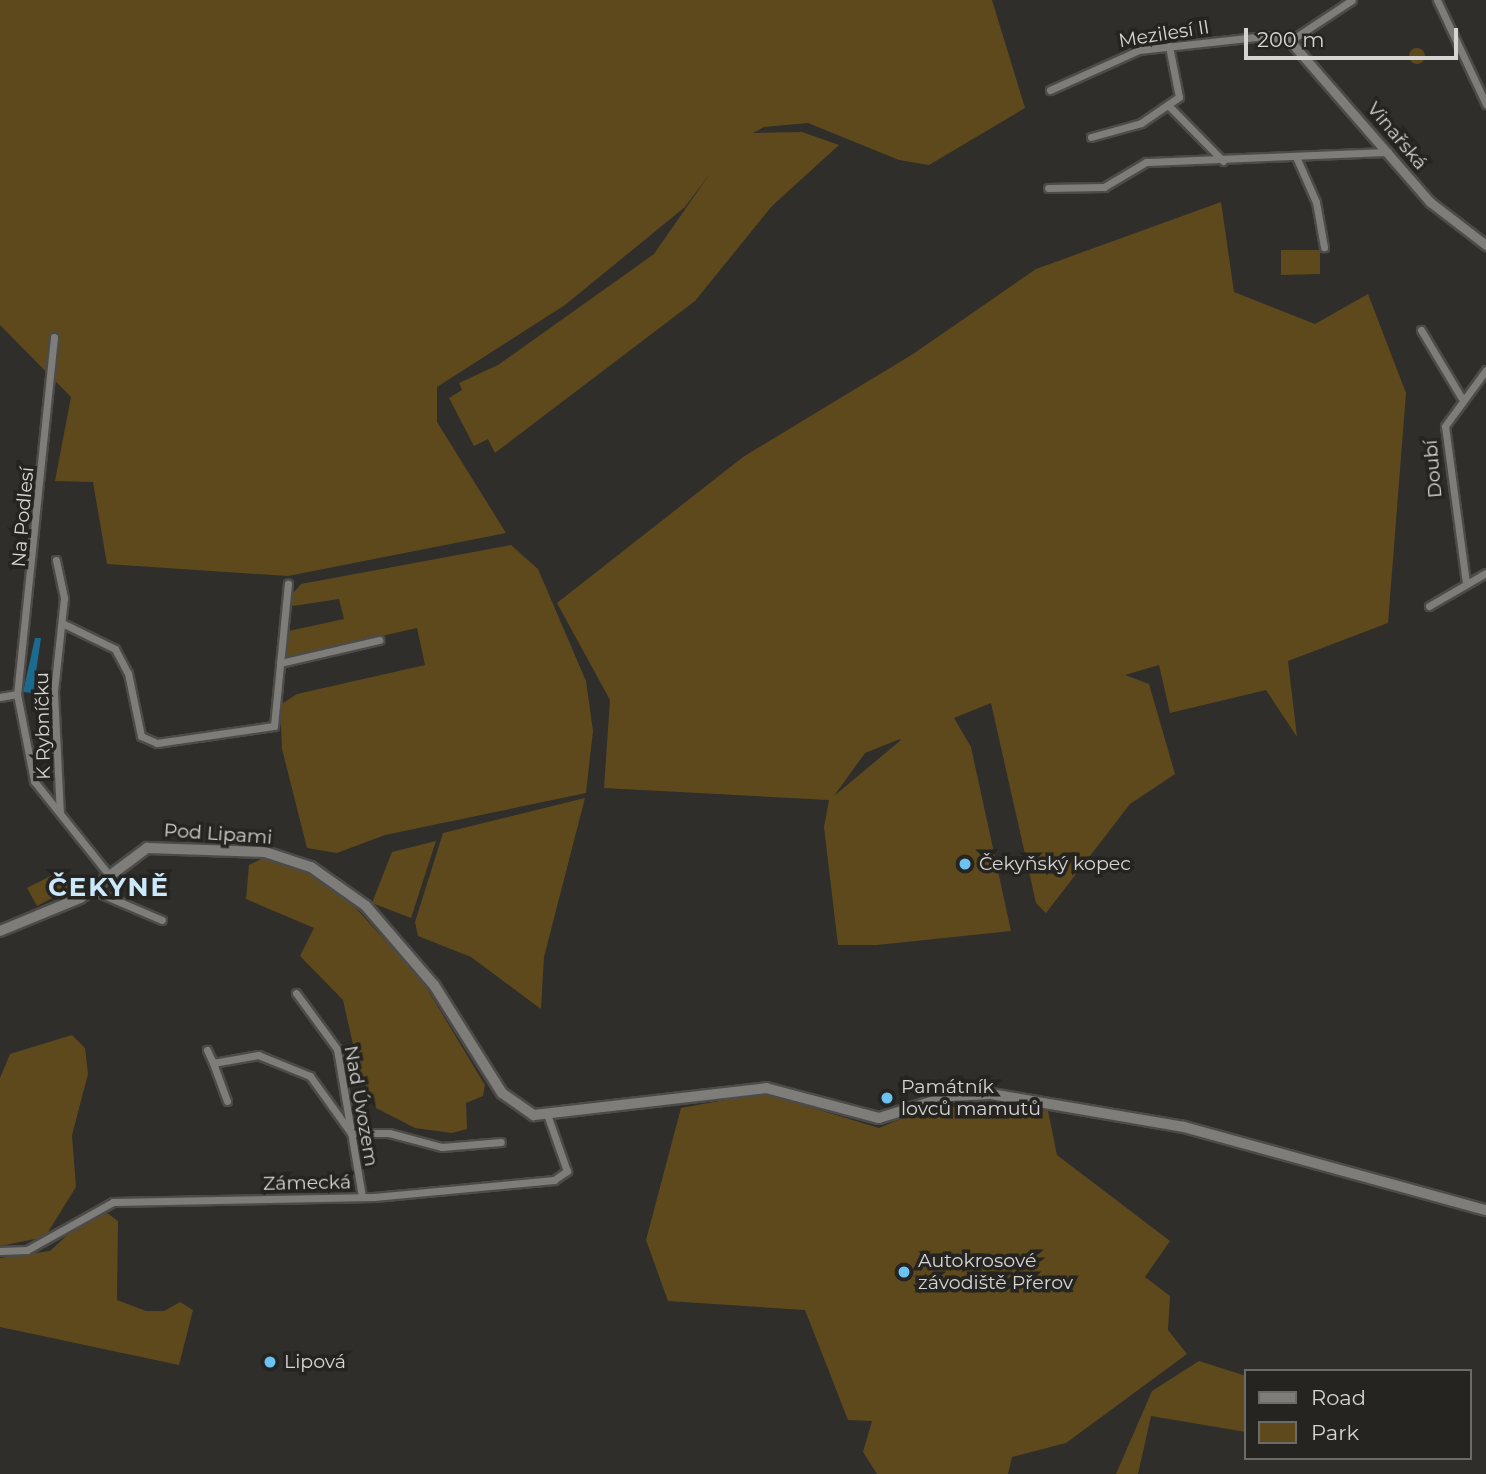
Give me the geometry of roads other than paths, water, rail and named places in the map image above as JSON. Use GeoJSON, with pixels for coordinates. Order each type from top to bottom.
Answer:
{"type":"FeatureCollection","features":[{"type":"Feature","properties":{"kind":"main road","name":"Pod Lipami"},"geometry":{"type":"LineString","coordinates":[[0,932],[92,890],[139,851],[167,845],[265,852],[311,867],[360,901],[400,942],[502,1093],[525,1111],[548,1116]]}},
{"type":"Feature","properties":{"kind":"main road"},"geometry":{"type":"LineString","coordinates":[[548,1116],[766,1088],[879,1118],[950,1096],[991,1094],[1184,1127],[1486,1210]]}},
{"type":"Feature","properties":{"kind":"street"},"geometry":{"type":"LineString","coordinates":[[1290,41],[1352,0]]}},
{"type":"Feature","properties":{"kind":"street"},"geometry":{"type":"LineString","coordinates":[[1437,0],[1486,104]]}},
{"type":"Feature","properties":{"kind":"street","name":"Mezilesí II"},"geometry":{"type":"LineString","coordinates":[[1049,90],[1122,54],[1265,36],[1290,41]]}},
{"type":"Feature","properties":{"kind":"street","name":"Vinařská"},"geometry":{"type":"LineString","coordinates":[[1290,41],[1437,208],[1486,245]]}},
{"type":"Feature","properties":{"kind":"street"},"geometry":{"type":"LineString","coordinates":[[1091,137],[1126,129],[1169,106],[1179,97],[1169,46]]}},
{"type":"Feature","properties":{"kind":"street"},"geometry":{"type":"LineString","coordinates":[[1169,106],[1223,161]]}},
{"type":"Feature","properties":{"kind":"street"},"geometry":{"type":"LineString","coordinates":[[1048,188],[1104,187],[1146,162],[1297,159],[1388,152]]}},
{"type":"Feature","properties":{"kind":"street"},"geometry":{"type":"LineString","coordinates":[[1297,159],[1317,202],[1324,247]]}},
{"type":"Feature","properties":{"kind":"street"},"geometry":{"type":"LineString","coordinates":[[1421,330],[1461,397]]}},
{"type":"Feature","properties":{"kind":"street","name":"Na Podlesí"},"geometry":{"type":"LineString","coordinates":[[54,337],[17,694],[34,781],[60,814]]}},
{"type":"Feature","properties":{"kind":"street","name":"Doubí"},"geometry":{"type":"LineString","coordinates":[[1466,583],[1446,460],[1446,421],[1461,397],[1486,370]]}},
{"type":"Feature","properties":{"kind":"street","name":"K Rybníčku"},"geometry":{"type":"LineString","coordinates":[[56,560],[64,598],[54,692],[60,814]]}},
{"type":"Feature","properties":{"kind":"street"},"geometry":{"type":"LineString","coordinates":[[1429,606],[1486,573]]}},
{"type":"Feature","properties":{"kind":"street"},"geometry":{"type":"LineString","coordinates":[[62,623],[115,649],[128,673],[141,736],[157,743],[274,726],[288,584]]}},
{"type":"Feature","properties":{"kind":"street"},"geometry":{"type":"LineString","coordinates":[[280,663],[379,640]]}},
{"type":"Feature","properties":{"kind":"street"},"geometry":{"type":"LineString","coordinates":[[0,697],[17,694]]}},
{"type":"Feature","properties":{"kind":"street"},"geometry":{"type":"LineString","coordinates":[[60,814],[109,875]]}},
{"type":"Feature","properties":{"kind":"street"},"geometry":{"type":"LineString","coordinates":[[92,890],[162,920]]}},
{"type":"Feature","properties":{"kind":"street","name":"Nad Úvozem"},"geometry":{"type":"LineString","coordinates":[[296,993],[333,1040],[362,1197]]}},
{"type":"Feature","properties":{"kind":"street"},"geometry":{"type":"LineString","coordinates":[[207,1049],[227,1101]]}},
{"type":"Feature","properties":{"kind":"street"},"geometry":{"type":"LineString","coordinates":[[213,1063],[258,1055],[310,1076],[351,1133],[389,1133],[442,1147],[501,1142]]}},
{"type":"Feature","properties":{"kind":"street","name":"Zámecká"},"geometry":{"type":"LineString","coordinates":[[0,1251],[27,1250],[113,1202],[362,1197],[554,1180],[567,1171],[548,1116]]}},
{"type":"Feature","properties":{"kind":"water"},"geometry":{"type":"Polygon","coordinates":[[[35,638],[41,638],[33,693],[23,692],[35,638]]]}},
{"type":"Feature","properties":{"kind":"place","name":"Čekyňský kopec"},"geometry":{"type":"Point","coordinates":[965,864]}},
{"type":"Feature","properties":{"kind":"place","name":"Památník lovců mamutů"},"geometry":{"type":"Point","coordinates":[887,1098]}},
{"type":"Feature","properties":{"kind":"place","name":"Autokrosové závodiště Přerov"},"geometry":{"type":"Point","coordinates":[904,1272]}},
{"type":"Feature","properties":{"kind":"place","name":"Lipová"},"geometry":{"type":"Point","coordinates":[270,1362]}},
{"type":"Feature","properties":{"kind":"district","name":"ČEKYNĚ"},"geometry":{"type":"Point","coordinates":[109,888]}}]}
